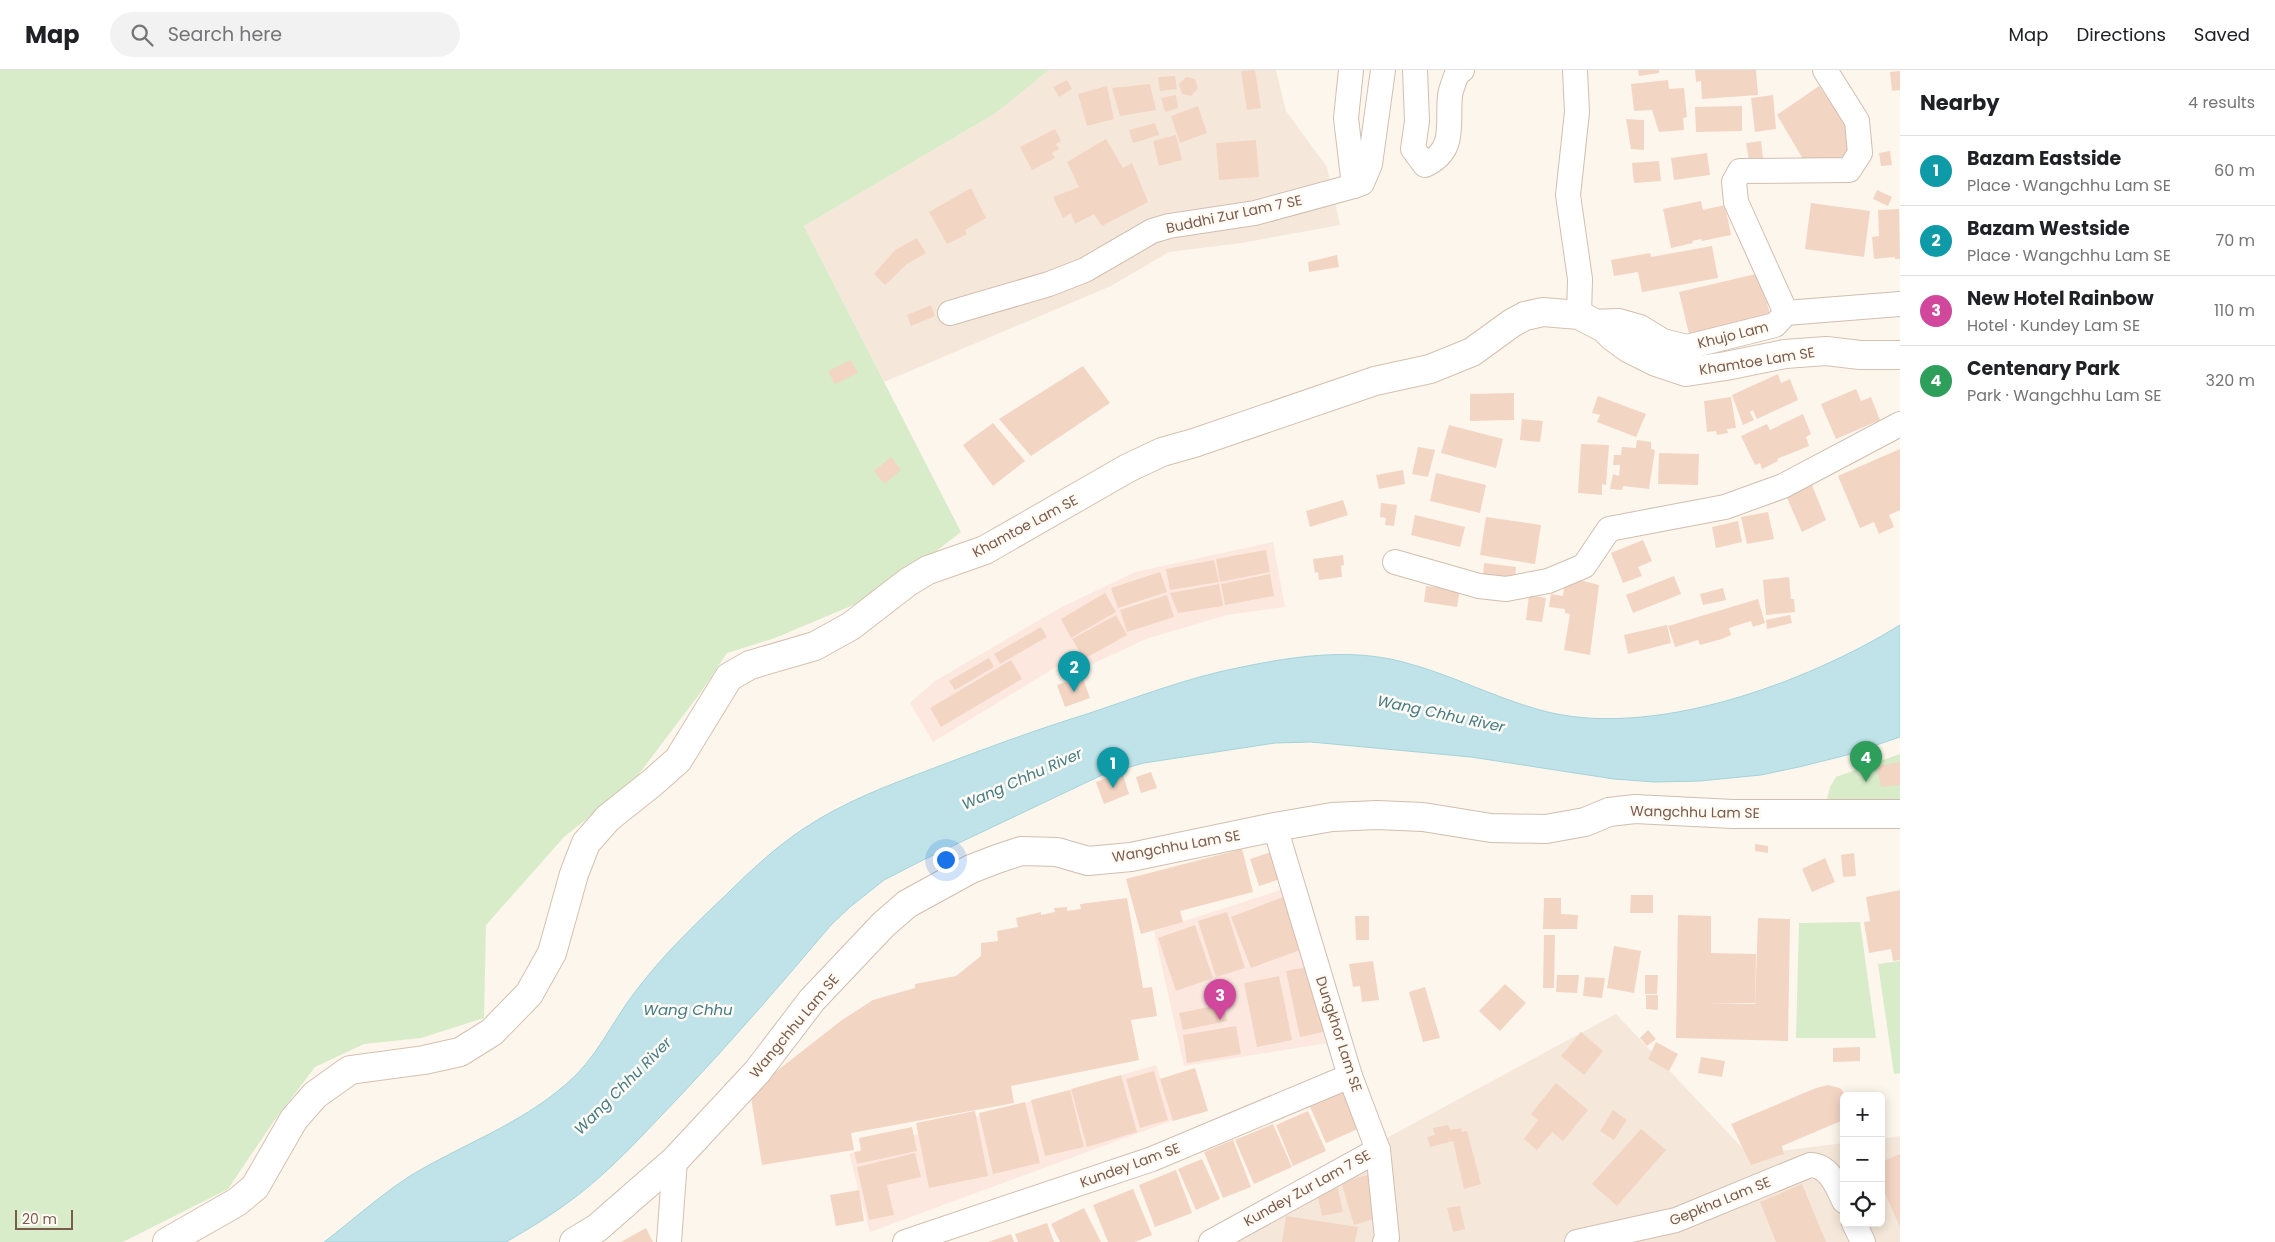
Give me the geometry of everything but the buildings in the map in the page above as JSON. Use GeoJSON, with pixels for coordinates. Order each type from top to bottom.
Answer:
{"type":"FeatureCollection","features":[{"type":"Feature","properties":{"kind":"main road","name":"Khamtoe Lam SE"},"geometry":{"type":"LineString","coordinates":[[167,1242],[237,1202],[255,1187],[294,1119],[315,1094],[350,1070],[424,1060],[460,1052],[492,1032],[529,994],[552,953],[574,874],[586,843],[608,818],[678,760],[730,677],[750,665],[816,646],[851,626],[908,582],[928,570],[985,550],[1128,468],[1162,452],[1194,443],[1375,381],[1430,369],[1472,352],[1512,323],[1525,316],[1543,312],[1585,318],[1604,328],[1628,348],[1656,362],[1686,372],[1801,353],[1826,351],[1860,355],[1900,355]]}},
{"type":"Feature","properties":{"kind":"main road","name":"Wangchhu Lam SE"},"geometry":{"type":"LineString","coordinates":[[574,1242],[597,1228],[675,1160],[757,1072],[812,1000],[883,925],[907,904],[971,869],[1021,851],[1057,852],[1088,861],[1131,857],[1276,827],[1332,818],[1377,815],[1423,818],[1491,828],[1546,829],[1585,822],[1609,812],[1635,810],[1733,814],[1900,814]]}},
{"type":"Feature","properties":{"kind":"street"},"geometry":{"type":"LineString","coordinates":[[1351,70],[1346,118],[1354,186],[1362,183],[1370,164],[1384,70]]}},
{"type":"Feature","properties":{"kind":"street"},"geometry":{"type":"LineString","coordinates":[[1415,70],[1417,121],[1413,149],[1425,165],[1435,160],[1450,139],[1450,94],[1458,72],[1462,70]]}},
{"type":"Feature","properties":{"kind":"street"},"geometry":{"type":"LineString","coordinates":[[1575,70],[1577,112],[1568,195],[1585,318]]}},
{"type":"Feature","properties":{"kind":"street"},"geometry":{"type":"LineString","coordinates":[[1825,70],[1857,121],[1860,153],[1849,170],[1740,172],[1734,182],[1736,202],[1786,313],[1900,304]]}},
{"type":"Feature","properties":{"kind":"street","name":"Buddhi Zur Lam 7 SE"},"geometry":{"type":"LineString","coordinates":[[950,313],[1049,284],[1085,270],[1152,232],[1169,226],[1255,212],[1354,186]]}},
{"type":"Feature","properties":{"kind":"street","name":"Khujo Lam"},"geometry":{"type":"LineString","coordinates":[[1585,318],[1619,321],[1640,327],[1663,341],[1687,347],[1775,325],[1786,313]]}},
{"type":"Feature","properties":{"kind":"street"},"geometry":{"type":"LineString","coordinates":[[1395,562],[1479,586],[1506,589],[1548,581],[1584,566],[1609,529],[1725,507],[1783,486],[1900,424]]}},
{"type":"Feature","properties":{"kind":"street","name":"Dungkhor Lam SE"},"geometry":{"type":"LineString","coordinates":[[1276,827],[1350,1076],[1378,1150],[1390,1241]]}},
{"type":"Feature","properties":{"kind":"street","name":"Kundey Lam SE"},"geometry":{"type":"LineString","coordinates":[[905,1242],[1152,1159],[1350,1076]]}},
{"type":"Feature","properties":{"kind":"street","name":"Kundey Zur Lam 7 SE"},"geometry":{"type":"LineString","coordinates":[[1211,1242],[1378,1150]]}},
{"type":"Feature","properties":{"kind":"street"},"geometry":{"type":"LineString","coordinates":[[670,1242],[675,1160]]}},
{"type":"Feature","properties":{"kind":"street","name":"Gepkha Lam SE"},"geometry":{"type":"LineString","coordinates":[[1577,1242],[1676,1220],[1810,1165],[1824,1168],[1840,1194]]}},
{"type":"Feature","properties":{"kind":"street"},"geometry":{"type":"LineString","coordinates":[[1856,1227],[1863,1242]]}},
{"type":"Feature","properties":{"kind":"shaded area"},"geometry":{"type":"Polygon","coordinates":[[[1049,70],[1276,70],[1286,111],[1327,167],[1340,225],[1242,243],[1169,252],[1111,286],[884,382],[804,226],[996,113],[1049,70]]]}},
{"type":"Feature","properties":{"kind":"shaded area"},"geometry":{"type":"Polygon","coordinates":[[[1273,542],[1285,607],[1227,615],[1146,639],[1090,665],[1056,667],[933,742],[910,703],[935,681],[1058,609],[1135,572],[1273,542]]]}},
{"type":"Feature","properties":{"kind":"shaded area"},"geometry":{"type":"Polygon","coordinates":[[[1290,887],[1334,1042],[1184,1066],[1154,931],[1290,887]]]}},
{"type":"Feature","properties":{"kind":"shaded area"},"geometry":{"type":"Polygon","coordinates":[[[1616,1014],[1749,1155],[1840,1144],[1840,1227],[1885,1227],[1885,1138],[1900,1136],[1900,1242],[1194,1242],[1616,1014]]]}},
{"type":"Feature","properties":{"kind":"shaded area"},"geometry":{"type":"Polygon","coordinates":[[[1156,1065],[1174,1120],[870,1232],[849,1154],[1156,1065]]]}},
{"type":"Feature","properties":{"kind":"green space"},"geometry":{"type":"Polygon","coordinates":[[[0,70],[1049,70],[996,113],[804,226],[961,532],[882,593],[775,638],[727,653],[701,692],[632,783],[564,837],[486,925],[484,1018],[421,1038],[364,1044],[315,1067],[274,1121],[228,1189],[123,1242],[0,1242],[0,70]]]}},
{"type":"Feature","properties":{"kind":"green space"},"geometry":{"type":"Polygon","coordinates":[[[1900,754],[1900,806],[1825,807],[1830,787],[1836,777],[1900,754]]]}},
{"type":"Feature","properties":{"kind":"green space"},"geometry":{"type":"Polygon","coordinates":[[[1860,922],[1876,1038],[1796,1038],[1799,923],[1860,922]]]}},
{"type":"Feature","properties":{"kind":"green space"},"geometry":{"type":"Polygon","coordinates":[[[1900,961],[1900,1073],[1894,1074],[1878,964],[1900,961]]]}},
{"type":"Feature","properties":{"kind":"water","name":"Wang Chhu"},"geometry":{"type":"Polygon","coordinates":[[[1900,625],[1900,737],[1847,755],[1761,775],[1700,781],[1655,782],[1614,779],[1471,757],[1311,742],[1275,743],[1144,763],[1102,775],[884,880],[831,925],[719,1054],[624,1155],[578,1195],[527,1230],[506,1242],[324,1242],[410,1176],[529,1112],[565,1085],[586,1064],[626,1004],[656,966],[691,928],[755,867],[783,843],[818,819],[850,802],[900,781],[1029,733],[1164,688],[1222,671],[1262,663],[1323,655],[1363,655],[1420,667],[1540,710],[1583,718],[1629,718],[1677,712],[1726,701],[1774,686],[1862,647],[1900,625]]]}},
{"type":"Feature","properties":{"kind":"place","name":"Bazam Westside"},"geometry":{"type":"Point","coordinates":[1074,692]}},
{"type":"Feature","properties":{"kind":"place","name":"Centenary Park"},"geometry":{"type":"Point","coordinates":[1866,782]}},
{"type":"Feature","properties":{"kind":"place","name":"Bazam Eastside"},"geometry":{"type":"Point","coordinates":[1113,788]}},
{"type":"Feature","properties":{"kind":"place","name":"New Hotel Rainbow"},"geometry":{"type":"Point","coordinates":[1220,1020]}},
{"type":"Feature","properties":{"kind":"water label","name":"Wang Chhu River"},"geometry":{"type":"Point","coordinates":[1441,714]}},
{"type":"Feature","properties":{"kind":"water label","name":"Wang Chhu River"},"geometry":{"type":"Point","coordinates":[1022,779]}},
{"type":"Feature","properties":{"kind":"water label","name":"Wang Chhu River"},"geometry":{"type":"Point","coordinates":[623,1086]}}]}
